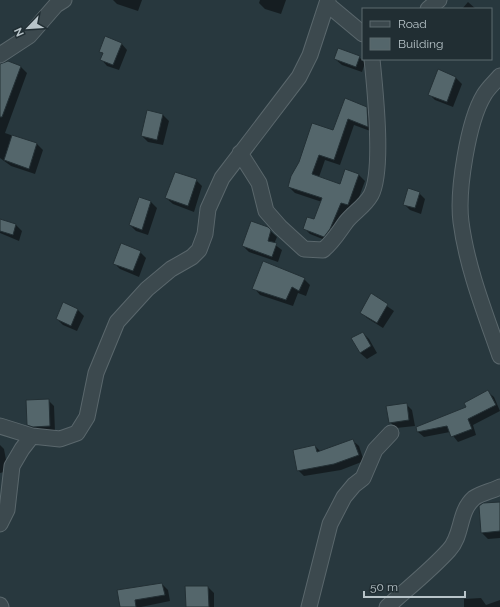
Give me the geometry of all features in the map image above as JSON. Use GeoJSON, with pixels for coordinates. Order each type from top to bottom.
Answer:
{"type":"FeatureCollection","features":[{"type":"Feature","properties":{"kind":"street"},"geometry":{"type":"LineString","coordinates":[[0,55],[29,36],[43,23],[56,5],[64,0]]}},
{"type":"Feature","properties":{"kind":"street"},"geometry":{"type":"LineString","coordinates":[[429,8],[439,0]]}},
{"type":"Feature","properties":{"kind":"street"},"geometry":{"type":"LineString","coordinates":[[0,426],[32,436],[60,439],[76,434],[87,417],[96,373],[117,322],[147,289],[171,269],[192,257],[199,250],[206,234],[208,209],[213,194],[222,178],[240,153],[299,77],[310,55],[327,2],[362,33]]}},
{"type":"Feature","properties":{"kind":"street"},"geometry":{"type":"LineString","coordinates":[[240,153],[259,183],[266,211],[280,227],[304,249],[323,250],[334,241],[346,222],[370,196],[375,184],[377,163],[376,105],[372,60]]}},
{"type":"Feature","properties":{"kind":"street"},"geometry":{"type":"LineString","coordinates":[[500,76],[484,95],[470,131],[462,176],[461,222],[475,284],[500,356]]}},
{"type":"Feature","properties":{"kind":"street"},"geometry":{"type":"LineString","coordinates":[[309,607],[330,524],[344,497],[354,485],[363,478],[375,450],[391,433]]}},
{"type":"Feature","properties":{"kind":"street"},"geometry":{"type":"LineString","coordinates":[[0,524],[7,510],[12,466],[32,436]]}},
{"type":"Feature","properties":{"kind":"street"},"geometry":{"type":"LineString","coordinates":[[387,607],[450,549],[458,536],[462,516],[471,502],[475,498],[500,487]]}},
{"type":"Feature","properties":{"kind":"building"},"geometry":{"type":"Polygon","coordinates":[[[105,36],[122,43],[113,65],[100,60],[103,53],[99,52],[105,36]]]}},
{"type":"Feature","properties":{"kind":"building"},"geometry":{"type":"Polygon","coordinates":[[[338,48],[360,56],[356,67],[334,59],[338,48]]]}},
{"type":"Feature","properties":{"kind":"building"},"geometry":{"type":"Polygon","coordinates":[[[8,61],[21,66],[2,117],[0,117],[0,64],[8,61]]]}},
{"type":"Feature","properties":{"kind":"building"},"geometry":{"type":"Polygon","coordinates":[[[438,69],[456,77],[447,102],[428,95],[438,69]]]}},
{"type":"Feature","properties":{"kind":"building"},"geometry":{"type":"Polygon","coordinates":[[[345,98],[367,107],[368,127],[348,119],[334,160],[319,155],[312,174],[340,184],[345,169],[359,174],[348,205],[341,203],[330,229],[324,237],[303,229],[307,217],[314,219],[322,198],[288,187],[291,176],[299,162],[312,123],[333,130],[345,98]]]}},
{"type":"Feature","properties":{"kind":"building"},"geometry":{"type":"Polygon","coordinates":[[[147,110],[163,114],[157,140],[141,136],[147,110]]]}},
{"type":"Feature","properties":{"kind":"building"},"geometry":{"type":"Polygon","coordinates":[[[12,135],[37,143],[29,169],[4,160],[12,135]]]}},
{"type":"Feature","properties":{"kind":"building"},"geometry":{"type":"Polygon","coordinates":[[[175,172],[197,179],[188,206],[165,198],[175,172]]]}},
{"type":"Feature","properties":{"kind":"building"},"geometry":{"type":"Polygon","coordinates":[[[408,188],[420,192],[415,208],[403,205],[408,188]]]}},
{"type":"Feature","properties":{"kind":"building"},"geometry":{"type":"Polygon","coordinates":[[[139,197],[151,201],[142,230],[129,225],[139,197]]]}},
{"type":"Feature","properties":{"kind":"building"},"geometry":{"type":"Polygon","coordinates":[[[0,219],[16,224],[13,235],[0,231],[0,219]]]}},
{"type":"Feature","properties":{"kind":"building"},"geometry":{"type":"Polygon","coordinates":[[[251,221],[268,227],[271,230],[268,241],[277,243],[272,257],[242,246],[251,221]]]}},
{"type":"Feature","properties":{"kind":"building"},"geometry":{"type":"Polygon","coordinates":[[[121,243],[141,251],[133,271],[113,264],[121,243]]]}},
{"type":"Feature","properties":{"kind":"building"},"geometry":{"type":"Polygon","coordinates":[[[263,261],[305,278],[299,291],[292,287],[286,300],[252,289],[263,261]]]}},
{"type":"Feature","properties":{"kind":"building"},"geometry":{"type":"Polygon","coordinates":[[[371,293],[388,304],[377,323],[360,313],[371,293]]]}},
{"type":"Feature","properties":{"kind":"building"},"geometry":{"type":"Polygon","coordinates":[[[63,302],[78,309],[71,326],[56,319],[63,302]]]}},
{"type":"Feature","properties":{"kind":"building"},"geometry":{"type":"Polygon","coordinates":[[[363,332],[371,346],[360,353],[351,338],[363,332]]]}},
{"type":"Feature","properties":{"kind":"building"},"geometry":{"type":"Polygon","coordinates":[[[488,390],[496,405],[468,419],[472,429],[451,437],[447,426],[417,432],[416,427],[466,407],[464,403],[488,390]]]}},
{"type":"Feature","properties":{"kind":"building"},"geometry":{"type":"Polygon","coordinates":[[[49,399],[50,426],[33,427],[27,425],[26,400],[49,399]]]}},
{"type":"Feature","properties":{"kind":"building"},"geometry":{"type":"Polygon","coordinates":[[[407,403],[409,420],[389,423],[386,406],[407,403]]]}},
{"type":"Feature","properties":{"kind":"building"},"geometry":{"type":"Polygon","coordinates":[[[353,439],[359,455],[334,464],[297,471],[293,450],[315,445],[317,452],[353,439]]]}},
{"type":"Feature","properties":{"kind":"building"},"geometry":{"type":"Polygon","coordinates":[[[500,502],[500,531],[481,533],[479,506],[483,503],[500,502]]]}},
{"type":"Feature","properties":{"kind":"building"},"geometry":{"type":"Polygon","coordinates":[[[162,583],[165,595],[135,600],[136,607],[120,607],[117,590],[162,583]]]}},
{"type":"Feature","properties":{"kind":"building"},"geometry":{"type":"Polygon","coordinates":[[[185,586],[208,586],[209,607],[186,607],[185,586]]]}}]}
